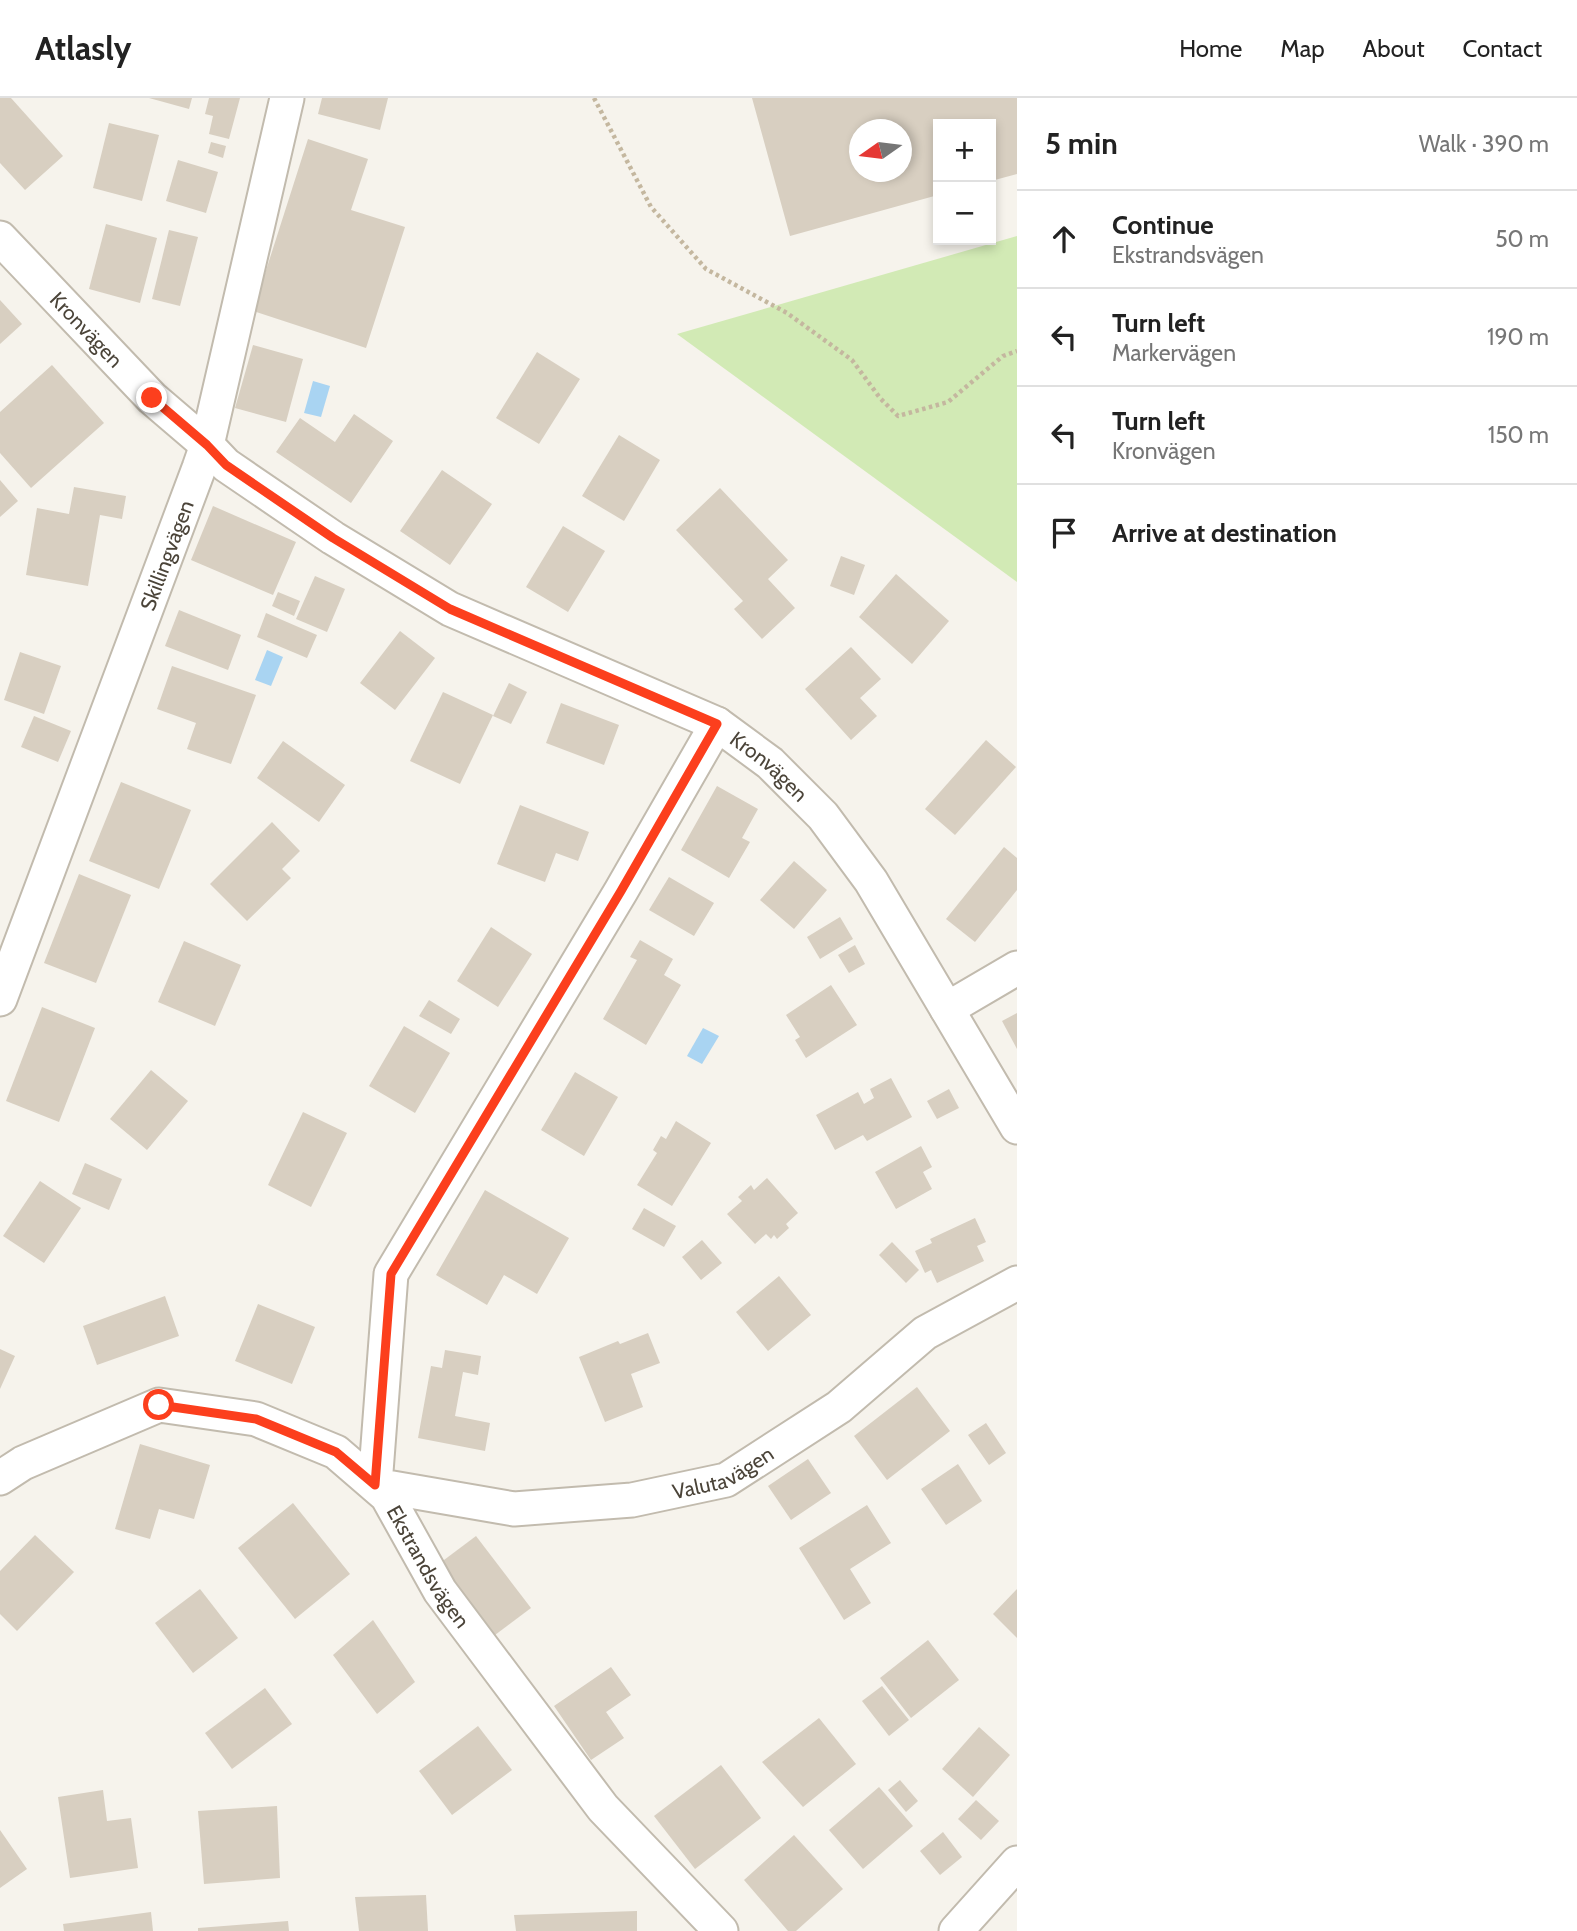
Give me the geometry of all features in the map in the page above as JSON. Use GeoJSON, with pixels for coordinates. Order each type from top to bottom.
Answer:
{"type":"FeatureCollection","features":[{"type":"Feature","properties":{"kind":"street","name":"Skillingvägen"},"geometry":{"type":"LineString","coordinates":[[0,999],[207,445],[287,98]]}},
{"type":"Feature","properties":{"kind":"street","name":"Kronvägen"},"geometry":{"type":"LineString","coordinates":[[0,238],[152,398],[226,465],[333,538],[450,609],[717,724],[770,763],[823,816],[871,881],[1017,1127]]}},
{"type":"Feature","properties":{"kind":"street"},"geometry":{"type":"LineString","coordinates":[[375,1485],[391,1274],[621,891],[717,724]]}},
{"type":"Feature","properties":{"kind":"street"},"geometry":{"type":"LineString","coordinates":[[947,1009],[1017,968]]}},
{"type":"Feature","properties":{"kind":"street","name":"Valutavägen"},"geometry":{"type":"LineString","coordinates":[[375,1485],[514,1509],[632,1500],[726,1480],[839,1407],[925,1333],[1017,1283]]}},
{"type":"Feature","properties":{"kind":"street","name":"Ekstrandsvägen"},"geometry":{"type":"LineString","coordinates":[[0,1478],[23,1463],[159,1405],[256,1419],[336,1452],[387,1496],[440,1591],[604,1808],[721,1931]]}},
{"type":"Feature","properties":{"kind":"street"},"geometry":{"type":"LineString","coordinates":[[956,1931],[1017,1863]]}},
{"type":"Feature","properties":{"kind":"path"},"geometry":{"type":"LineString","coordinates":[[594,98],[651,207],[706,269],[787,313],[852,360],[880,398],[898,416],[948,402],[1003,356],[1017,351]]}},
{"type":"Feature","properties":{"kind":"green space"},"geometry":{"type":"Polygon","coordinates":[[[1017,236],[1017,582],[677,334],[986,245],[996,245],[996,242],[1017,236]]]}},
{"type":"Feature","properties":{"kind":"water"},"geometry":{"type":"Polygon","coordinates":[[[313,381],[330,386],[321,417],[304,413],[313,381]]]}},
{"type":"Feature","properties":{"kind":"water"},"geometry":{"type":"Polygon","coordinates":[[[267,650],[283,657],[271,686],[255,680],[267,650]]]}},
{"type":"Feature","properties":{"kind":"water"},"geometry":{"type":"Polygon","coordinates":[[[703,1028],[719,1036],[702,1064],[687,1056],[703,1028]]]}},
{"type":"Feature","properties":{"kind":"building"},"geometry":{"type":"Polygon","coordinates":[[[0,98],[11,98],[63,156],[25,190],[0,163],[0,98]]]}},
{"type":"Feature","properties":{"kind":"building"},"geometry":{"type":"Polygon","coordinates":[[[149,98],[192,98],[189,109],[149,98]]]}},
{"type":"Feature","properties":{"kind":"building"},"geometry":{"type":"Polygon","coordinates":[[[209,98],[240,98],[229,139],[209,134],[213,116],[205,114],[209,98]]]}},
{"type":"Feature","properties":{"kind":"building"},"geometry":{"type":"Polygon","coordinates":[[[322,98],[388,98],[380,130],[318,114],[322,98]]]}},
{"type":"Feature","properties":{"kind":"building"},"geometry":{"type":"Polygon","coordinates":[[[752,98],[1017,98],[1017,174],[996,180],[996,119],[933,119],[933,196],[790,236],[752,98]]]}},
{"type":"Feature","properties":{"kind":"building"},"geometry":{"type":"Polygon","coordinates":[[[109,123],[159,135],[142,201],[93,188],[109,123]]]}},
{"type":"Feature","properties":{"kind":"building"},"geometry":{"type":"Polygon","coordinates":[[[308,139],[368,159],[351,210],[405,227],[366,348],[253,311],[308,139]]]}},
{"type":"Feature","properties":{"kind":"building"},"geometry":{"type":"Polygon","coordinates":[[[211,142],[226,146],[223,158],[208,153],[211,142]]]}},
{"type":"Feature","properties":{"kind":"building"},"geometry":{"type":"Polygon","coordinates":[[[178,160],[218,172],[206,213],[166,201],[178,160]]]}},
{"type":"Feature","properties":{"kind":"building"},"geometry":{"type":"Polygon","coordinates":[[[106,224],[157,238],[140,303],[89,289],[106,224]]]}},
{"type":"Feature","properties":{"kind":"building"},"geometry":{"type":"Polygon","coordinates":[[[169,230],[198,237],[180,306],[152,299],[169,230]]]}},
{"type":"Feature","properties":{"kind":"building"},"geometry":{"type":"Polygon","coordinates":[[[0,300],[22,324],[0,344],[0,300]]]}},
{"type":"Feature","properties":{"kind":"building"},"geometry":{"type":"Polygon","coordinates":[[[253,345],[303,359],[286,422],[235,408],[253,345]]]}},
{"type":"Feature","properties":{"kind":"building"},"geometry":{"type":"Polygon","coordinates":[[[537,352],[580,379],[539,444],[496,418],[537,352]]]}},
{"type":"Feature","properties":{"kind":"building"},"geometry":{"type":"Polygon","coordinates":[[[52,365],[104,423],[31,488],[0,453],[0,412],[52,365]]]}},
{"type":"Feature","properties":{"kind":"building"},"geometry":{"type":"Polygon","coordinates":[[[354,414],[393,441],[351,503],[276,452],[300,418],[335,442],[354,414]]]}},
{"type":"Feature","properties":{"kind":"building"},"geometry":{"type":"Polygon","coordinates":[[[619,435],[660,460],[624,521],[582,496],[619,435]]]}},
{"type":"Feature","properties":{"kind":"building"},"geometry":{"type":"Polygon","coordinates":[[[442,470],[492,504],[450,565],[400,531],[442,470]]]}},
{"type":"Feature","properties":{"kind":"building"},"geometry":{"type":"Polygon","coordinates":[[[0,480],[18,501],[0,517],[0,480]]]}},
{"type":"Feature","properties":{"kind":"building"},"geometry":{"type":"Polygon","coordinates":[[[74,487],[126,496],[122,519],[100,515],[88,586],[26,575],[37,508],[69,514],[74,487]]]}},
{"type":"Feature","properties":{"kind":"building"},"geometry":{"type":"Polygon","coordinates":[[[720,488],[788,560],[768,579],[795,608],[762,639],[734,609],[743,601],[676,530],[720,488]]]}},
{"type":"Feature","properties":{"kind":"building"},"geometry":{"type":"Polygon","coordinates":[[[213,506],[296,542],[273,595],[191,560],[213,506]]]}},
{"type":"Feature","properties":{"kind":"building"},"geometry":{"type":"Polygon","coordinates":[[[563,526],[605,551],[568,612],[526,587],[563,526]]]}},
{"type":"Feature","properties":{"kind":"building"},"geometry":{"type":"Polygon","coordinates":[[[841,556],[865,565],[854,595],[830,586],[841,556]]]}},
{"type":"Feature","properties":{"kind":"building"},"geometry":{"type":"Polygon","coordinates":[[[896,574],[949,621],[912,664],[859,617],[896,574]]]}},
{"type":"Feature","properties":{"kind":"building"},"geometry":{"type":"Polygon","coordinates":[[[315,576],[345,589],[327,632],[296,619],[315,576]]]}},
{"type":"Feature","properties":{"kind":"building"},"geometry":{"type":"Polygon","coordinates":[[[278,592],[300,601],[294,616],[272,606],[278,592]]]}},
{"type":"Feature","properties":{"kind":"building"},"geometry":{"type":"Polygon","coordinates":[[[179,610],[241,635],[228,670],[165,646],[179,610]]]}},
{"type":"Feature","properties":{"kind":"building"},"geometry":{"type":"Polygon","coordinates":[[[266,613],[317,635],[307,658],[257,637],[266,613]]]}},
{"type":"Feature","properties":{"kind":"building"},"geometry":{"type":"Polygon","coordinates":[[[400,631],[435,658],[395,710],[360,683],[400,631]]]}},
{"type":"Feature","properties":{"kind":"building"},"geometry":{"type":"Polygon","coordinates":[[[851,647],[881,679],[860,698],[877,716],[851,740],[805,689],[851,647]]]}},
{"type":"Feature","properties":{"kind":"building"},"geometry":{"type":"Polygon","coordinates":[[[20,652],[61,666],[44,714],[4,700],[20,652]]]}},
{"type":"Feature","properties":{"kind":"building"},"geometry":{"type":"Polygon","coordinates":[[[172,666],[256,695],[231,764],[187,749],[196,723],[157,709],[172,666]]]}},
{"type":"Feature","properties":{"kind":"building"},"geometry":{"type":"Polygon","coordinates":[[[509,683],[527,692],[511,724],[493,716],[509,683]]]}},
{"type":"Feature","properties":{"kind":"building"},"geometry":{"type":"Polygon","coordinates":[[[443,692],[493,715],[460,784],[410,761],[443,692]]]}},
{"type":"Feature","properties":{"kind":"building"},"geometry":{"type":"Polygon","coordinates":[[[561,703],[619,725],[604,765],[546,743],[561,703]]]}},
{"type":"Feature","properties":{"kind":"building"},"geometry":{"type":"Polygon","coordinates":[[[34,716],[71,731],[58,762],[21,747],[34,716]]]}},
{"type":"Feature","properties":{"kind":"building"},"geometry":{"type":"Polygon","coordinates":[[[986,740],[1016,767],[955,835],[925,809],[986,740]]]}},
{"type":"Feature","properties":{"kind":"building"},"geometry":{"type":"Polygon","coordinates":[[[283,741],[345,785],[319,822],[257,778],[283,741]]]}},
{"type":"Feature","properties":{"kind":"building"},"geometry":{"type":"Polygon","coordinates":[[[121,782],[191,810],[159,889],[89,861],[121,782]]]}},
{"type":"Feature","properties":{"kind":"building"},"geometry":{"type":"Polygon","coordinates":[[[717,786],[758,809],[742,838],[750,842],[729,878],[681,850],[717,786]]]}},
{"type":"Feature","properties":{"kind":"building"},"geometry":{"type":"Polygon","coordinates":[[[520,805],[589,832],[578,861],[556,853],[545,882],[497,864],[520,805]]]}},
{"type":"Feature","properties":{"kind":"building"},"geometry":{"type":"Polygon","coordinates":[[[272,822],[300,851],[282,869],[291,878],[247,921],[210,884],[272,822]]]}},
{"type":"Feature","properties":{"kind":"building"},"geometry":{"type":"Polygon","coordinates":[[[1004,847],[1017,858],[1017,890],[975,942],[946,919],[1004,847]]]}},
{"type":"Feature","properties":{"kind":"building"},"geometry":{"type":"Polygon","coordinates":[[[794,861],[827,890],[794,929],[760,900],[794,861]]]}},
{"type":"Feature","properties":{"kind":"building"},"geometry":{"type":"Polygon","coordinates":[[[79,874],[131,895],[96,983],[44,963],[79,874]]]}},
{"type":"Feature","properties":{"kind":"building"},"geometry":{"type":"Polygon","coordinates":[[[669,877],[714,903],[694,936],[649,910],[669,877]]]}},
{"type":"Feature","properties":{"kind":"building"},"geometry":{"type":"Polygon","coordinates":[[[840,917],[853,939],[820,959],[807,937],[840,917]]]}},
{"type":"Feature","properties":{"kind":"building"},"geometry":{"type":"Polygon","coordinates":[[[491,927],[532,954],[498,1007],[457,981],[491,927]]]}},
{"type":"Feature","properties":{"kind":"building"},"geometry":{"type":"Polygon","coordinates":[[[640,940],[673,959],[664,975],[681,985],[646,1045],[603,1019],[637,960],[630,957],[640,940]]]}},
{"type":"Feature","properties":{"kind":"building"},"geometry":{"type":"Polygon","coordinates":[[[184,941],[241,965],[215,1026],[158,1002],[184,941]]]}},
{"type":"Feature","properties":{"kind":"building"},"geometry":{"type":"Polygon","coordinates":[[[855,945],[865,964],[849,973],[838,955],[855,945]]]}},
{"type":"Feature","properties":{"kind":"building"},"geometry":{"type":"Polygon","coordinates":[[[831,985],[857,1025],[806,1058],[795,1040],[800,1037],[786,1015],[831,985]]]}},
{"type":"Feature","properties":{"kind":"building"},"geometry":{"type":"Polygon","coordinates":[[[429,1000],[460,1019],[451,1034],[419,1016],[429,1000]]]}},
{"type":"Feature","properties":{"kind":"building"},"geometry":{"type":"Polygon","coordinates":[[[42,1007],[95,1028],[59,1122],[6,1101],[42,1007]]]}},
{"type":"Feature","properties":{"kind":"building"},"geometry":{"type":"Polygon","coordinates":[[[1017,1013],[1017,1049],[1002,1021],[1017,1013]]]}},
{"type":"Feature","properties":{"kind":"building"},"geometry":{"type":"Polygon","coordinates":[[[404,1026],[450,1053],[415,1113],[369,1086],[404,1026]]]}},
{"type":"Feature","properties":{"kind":"building"},"geometry":{"type":"Polygon","coordinates":[[[151,1070],[188,1101],[147,1150],[110,1119],[151,1070]]]}},
{"type":"Feature","properties":{"kind":"building"},"geometry":{"type":"Polygon","coordinates":[[[575,1072],[618,1097],[584,1156],[541,1130],[575,1072]]]}},
{"type":"Feature","properties":{"kind":"building"},"geometry":{"type":"Polygon","coordinates":[[[891,1078],[912,1117],[867,1141],[863,1135],[835,1150],[816,1115],[858,1092],[864,1104],[874,1098],[870,1089],[891,1078]]]}},
{"type":"Feature","properties":{"kind":"building"},"geometry":{"type":"Polygon","coordinates":[[[949,1089],[959,1108],[937,1119],[927,1101],[949,1089]]]}},
{"type":"Feature","properties":{"kind":"building"},"geometry":{"type":"Polygon","coordinates":[[[303,1112],[347,1133],[311,1207],[268,1185],[303,1112]]]}},
{"type":"Feature","properties":{"kind":"building"},"geometry":{"type":"Polygon","coordinates":[[[676,1121],[711,1143],[672,1206],[637,1185],[657,1153],[653,1150],[661,1136],[666,1139],[676,1121]]]}},
{"type":"Feature","properties":{"kind":"building"},"geometry":{"type":"Polygon","coordinates":[[[921,1146],[932,1167],[923,1172],[932,1189],[896,1209],[875,1172],[921,1146]]]}},
{"type":"Feature","properties":{"kind":"building"},"geometry":{"type":"Polygon","coordinates":[[[85,1163],[122,1179],[109,1210],[72,1194],[85,1163]]]}},
{"type":"Feature","properties":{"kind":"building"},"geometry":{"type":"Polygon","coordinates":[[[767,1178],[798,1213],[786,1224],[789,1228],[777,1239],[774,1235],[771,1239],[766,1234],[755,1244],[727,1214],[742,1201],[738,1197],[751,1185],[754,1190],[767,1178]]]}},
{"type":"Feature","properties":{"kind":"building"},"geometry":{"type":"Polygon","coordinates":[[[40,1181],[81,1208],[44,1263],[3,1236],[40,1181]]]}},
{"type":"Feature","properties":{"kind":"building"},"geometry":{"type":"Polygon","coordinates":[[[485,1190],[569,1238],[537,1294],[504,1275],[487,1305],[436,1275],[485,1190]]]}},
{"type":"Feature","properties":{"kind":"building"},"geometry":{"type":"Polygon","coordinates":[[[644,1208],[676,1226],[664,1247],[632,1229],[644,1208]]]}},
{"type":"Feature","properties":{"kind":"building"},"geometry":{"type":"Polygon","coordinates":[[[975,1218],[986,1242],[977,1246],[984,1261],[937,1283],[931,1270],[925,1273],[915,1251],[932,1243],[930,1239],[975,1218]]]}},
{"type":"Feature","properties":{"kind":"building"},"geometry":{"type":"Polygon","coordinates":[[[702,1240],[722,1263],[701,1280],[682,1257],[702,1240]]]}},
{"type":"Feature","properties":{"kind":"building"},"geometry":{"type":"Polygon","coordinates":[[[892,1242],[919,1270],[906,1283],[879,1255],[892,1242]]]}},
{"type":"Feature","properties":{"kind":"building"},"geometry":{"type":"Polygon","coordinates":[[[779,1276],[811,1315],[768,1351],[736,1312],[779,1276]]]}},
{"type":"Feature","properties":{"kind":"building"},"geometry":{"type":"Polygon","coordinates":[[[165,1296],[179,1336],[97,1365],[83,1326],[165,1296]]]}},
{"type":"Feature","properties":{"kind":"building"},"geometry":{"type":"Polygon","coordinates":[[[258,1304],[315,1327],[292,1384],[235,1361],[258,1304]]]}},
{"type":"Feature","properties":{"kind":"building"},"geometry":{"type":"Polygon","coordinates":[[[648,1333],[660,1363],[631,1374],[643,1407],[605,1422],[579,1357],[618,1341],[620,1344],[648,1333]]]}},
{"type":"Feature","properties":{"kind":"building"},"geometry":{"type":"Polygon","coordinates":[[[0,1349],[15,1356],[0,1389],[0,1349]]]}},
{"type":"Feature","properties":{"kind":"building"},"geometry":{"type":"Polygon","coordinates":[[[445,1350],[481,1356],[478,1375],[463,1372],[455,1416],[490,1423],[485,1451],[418,1438],[431,1366],[442,1368],[445,1350]]]}},
{"type":"Feature","properties":{"kind":"building"},"geometry":{"type":"Polygon","coordinates":[[[917,1387],[950,1431],[887,1480],[854,1436],[917,1387]]]}},
{"type":"Feature","properties":{"kind":"building"},"geometry":{"type":"Polygon","coordinates":[[[986,1423],[1006,1453],[989,1465],[968,1435],[986,1423]]]}},
{"type":"Feature","properties":{"kind":"building"},"geometry":{"type":"Polygon","coordinates":[[[140,1444],[210,1465],[194,1519],[159,1509],[150,1539],[115,1529],[140,1444]]]}},
{"type":"Feature","properties":{"kind":"building"},"geometry":{"type":"Polygon","coordinates":[[[808,1459],[831,1493],[791,1520],[768,1486],[808,1459]]]}},
{"type":"Feature","properties":{"kind":"building"},"geometry":{"type":"Polygon","coordinates":[[[958,1464],[982,1501],[946,1525],[921,1489],[958,1464]]]}},
{"type":"Feature","properties":{"kind":"building"},"geometry":{"type":"Polygon","coordinates":[[[293,1503],[350,1574],[295,1619],[238,1548],[293,1503]]]}},
{"type":"Feature","properties":{"kind":"building"},"geometry":{"type":"Polygon","coordinates":[[[867,1505],[891,1543],[850,1569],[871,1603],[844,1620],[799,1548],[867,1505]]]}},
{"type":"Feature","properties":{"kind":"building"},"geometry":{"type":"Polygon","coordinates":[[[35,1535],[74,1572],[17,1631],[0,1614],[0,1571],[35,1535]]]}},
{"type":"Feature","properties":{"kind":"building"},"geometry":{"type":"Polygon","coordinates":[[[476,1536],[531,1608],[495,1635],[440,1563],[476,1536]]]}},
{"type":"Feature","properties":{"kind":"building"},"geometry":{"type":"Polygon","coordinates":[[[200,1589],[238,1638],[193,1673],[155,1623],[200,1589]]]}},
{"type":"Feature","properties":{"kind":"building"},"geometry":{"type":"Polygon","coordinates":[[[1017,1589],[1017,1638],[993,1614],[1017,1589]]]}},
{"type":"Feature","properties":{"kind":"building"},"geometry":{"type":"Polygon","coordinates":[[[373,1620],[415,1682],[377,1714],[333,1655],[373,1620]]]}},
{"type":"Feature","properties":{"kind":"building"},"geometry":{"type":"Polygon","coordinates":[[[928,1640],[959,1680],[911,1718],[880,1678],[928,1640]]]}},
{"type":"Feature","properties":{"kind":"building"},"geometry":{"type":"Polygon","coordinates":[[[611,1667],[631,1695],[606,1712],[624,1738],[591,1760],[554,1706],[611,1667]]]}},
{"type":"Feature","properties":{"kind":"building"},"geometry":{"type":"Polygon","coordinates":[[[882,1686],[909,1720],[889,1736],[862,1701],[882,1686]]]}},
{"type":"Feature","properties":{"kind":"building"},"geometry":{"type":"Polygon","coordinates":[[[265,1688],[292,1724],[232,1769],[205,1733],[265,1688]]]}},
{"type":"Feature","properties":{"kind":"building"},"geometry":{"type":"Polygon","coordinates":[[[819,1718],[856,1764],[803,1807],[762,1762],[819,1718]]]}},
{"type":"Feature","properties":{"kind":"building"},"geometry":{"type":"Polygon","coordinates":[[[478,1726],[512,1770],[452,1815],[419,1771],[478,1726]]]}},
{"type":"Feature","properties":{"kind":"building"},"geometry":{"type":"Polygon","coordinates":[[[979,1727],[1010,1755],[973,1797],[942,1769],[979,1727]]]}},
{"type":"Feature","properties":{"kind":"building"},"geometry":{"type":"Polygon","coordinates":[[[721,1765],[761,1818],[695,1869],[654,1816],[721,1765]]]}},
{"type":"Feature","properties":{"kind":"building"},"geometry":{"type":"Polygon","coordinates":[[[900,1780],[918,1801],[906,1812],[888,1790],[900,1780]]]}},
{"type":"Feature","properties":{"kind":"building"},"geometry":{"type":"Polygon","coordinates":[[[879,1787],[913,1826],[863,1869],[829,1830],[879,1787]]]}},
{"type":"Feature","properties":{"kind":"building"},"geometry":{"type":"Polygon","coordinates":[[[103,1790],[107,1821],[131,1818],[138,1868],[70,1878],[58,1797],[103,1790]]]}},
{"type":"Feature","properties":{"kind":"building"},"geometry":{"type":"Polygon","coordinates":[[[976,1800],[999,1821],[981,1840],[958,1819],[976,1800]]]}},
{"type":"Feature","properties":{"kind":"building"},"geometry":{"type":"Polygon","coordinates":[[[277,1806],[280,1878],[204,1884],[198,1811],[277,1806]]]}},
{"type":"Feature","properties":{"kind":"building"},"geometry":{"type":"Polygon","coordinates":[[[0,1830],[27,1869],[0,1888],[0,1830]]]}},
{"type":"Feature","properties":{"kind":"building"},"geometry":{"type":"Polygon","coordinates":[[[943,1832],[962,1857],[940,1875],[920,1851],[943,1832]]]}},
{"type":"Feature","properties":{"kind":"building"},"geometry":{"type":"Polygon","coordinates":[[[794,1835],[843,1889],[796,1931],[788,1931],[744,1880],[794,1835]]]}},
{"type":"Feature","properties":{"kind":"building"},"geometry":{"type":"Polygon","coordinates":[[[426,1895],[428,1931],[359,1931],[355,1897],[426,1895]]]}},
{"type":"Feature","properties":{"kind":"building"},"geometry":{"type":"Polygon","coordinates":[[[637,1911],[637,1931],[516,1931],[514,1915],[637,1911]]]}},
{"type":"Feature","properties":{"kind":"building"},"geometry":{"type":"Polygon","coordinates":[[[151,1912],[153,1931],[64,1931],[63,1924],[151,1912]]]}},
{"type":"Feature","properties":{"kind":"building"},"geometry":{"type":"Polygon","coordinates":[[[288,1921],[289,1931],[198,1931],[198,1928],[288,1921]]]}},
{"type":"Feature","properties":{"kind":"route"},"geometry":{"type":"LineString","coordinates":[[152,398],[226,465],[333,538],[450,609],[717,724],[621,891],[463,1150],[391,1274],[375,1485],[336,1452],[256,1419],[159,1405]]}}]}
